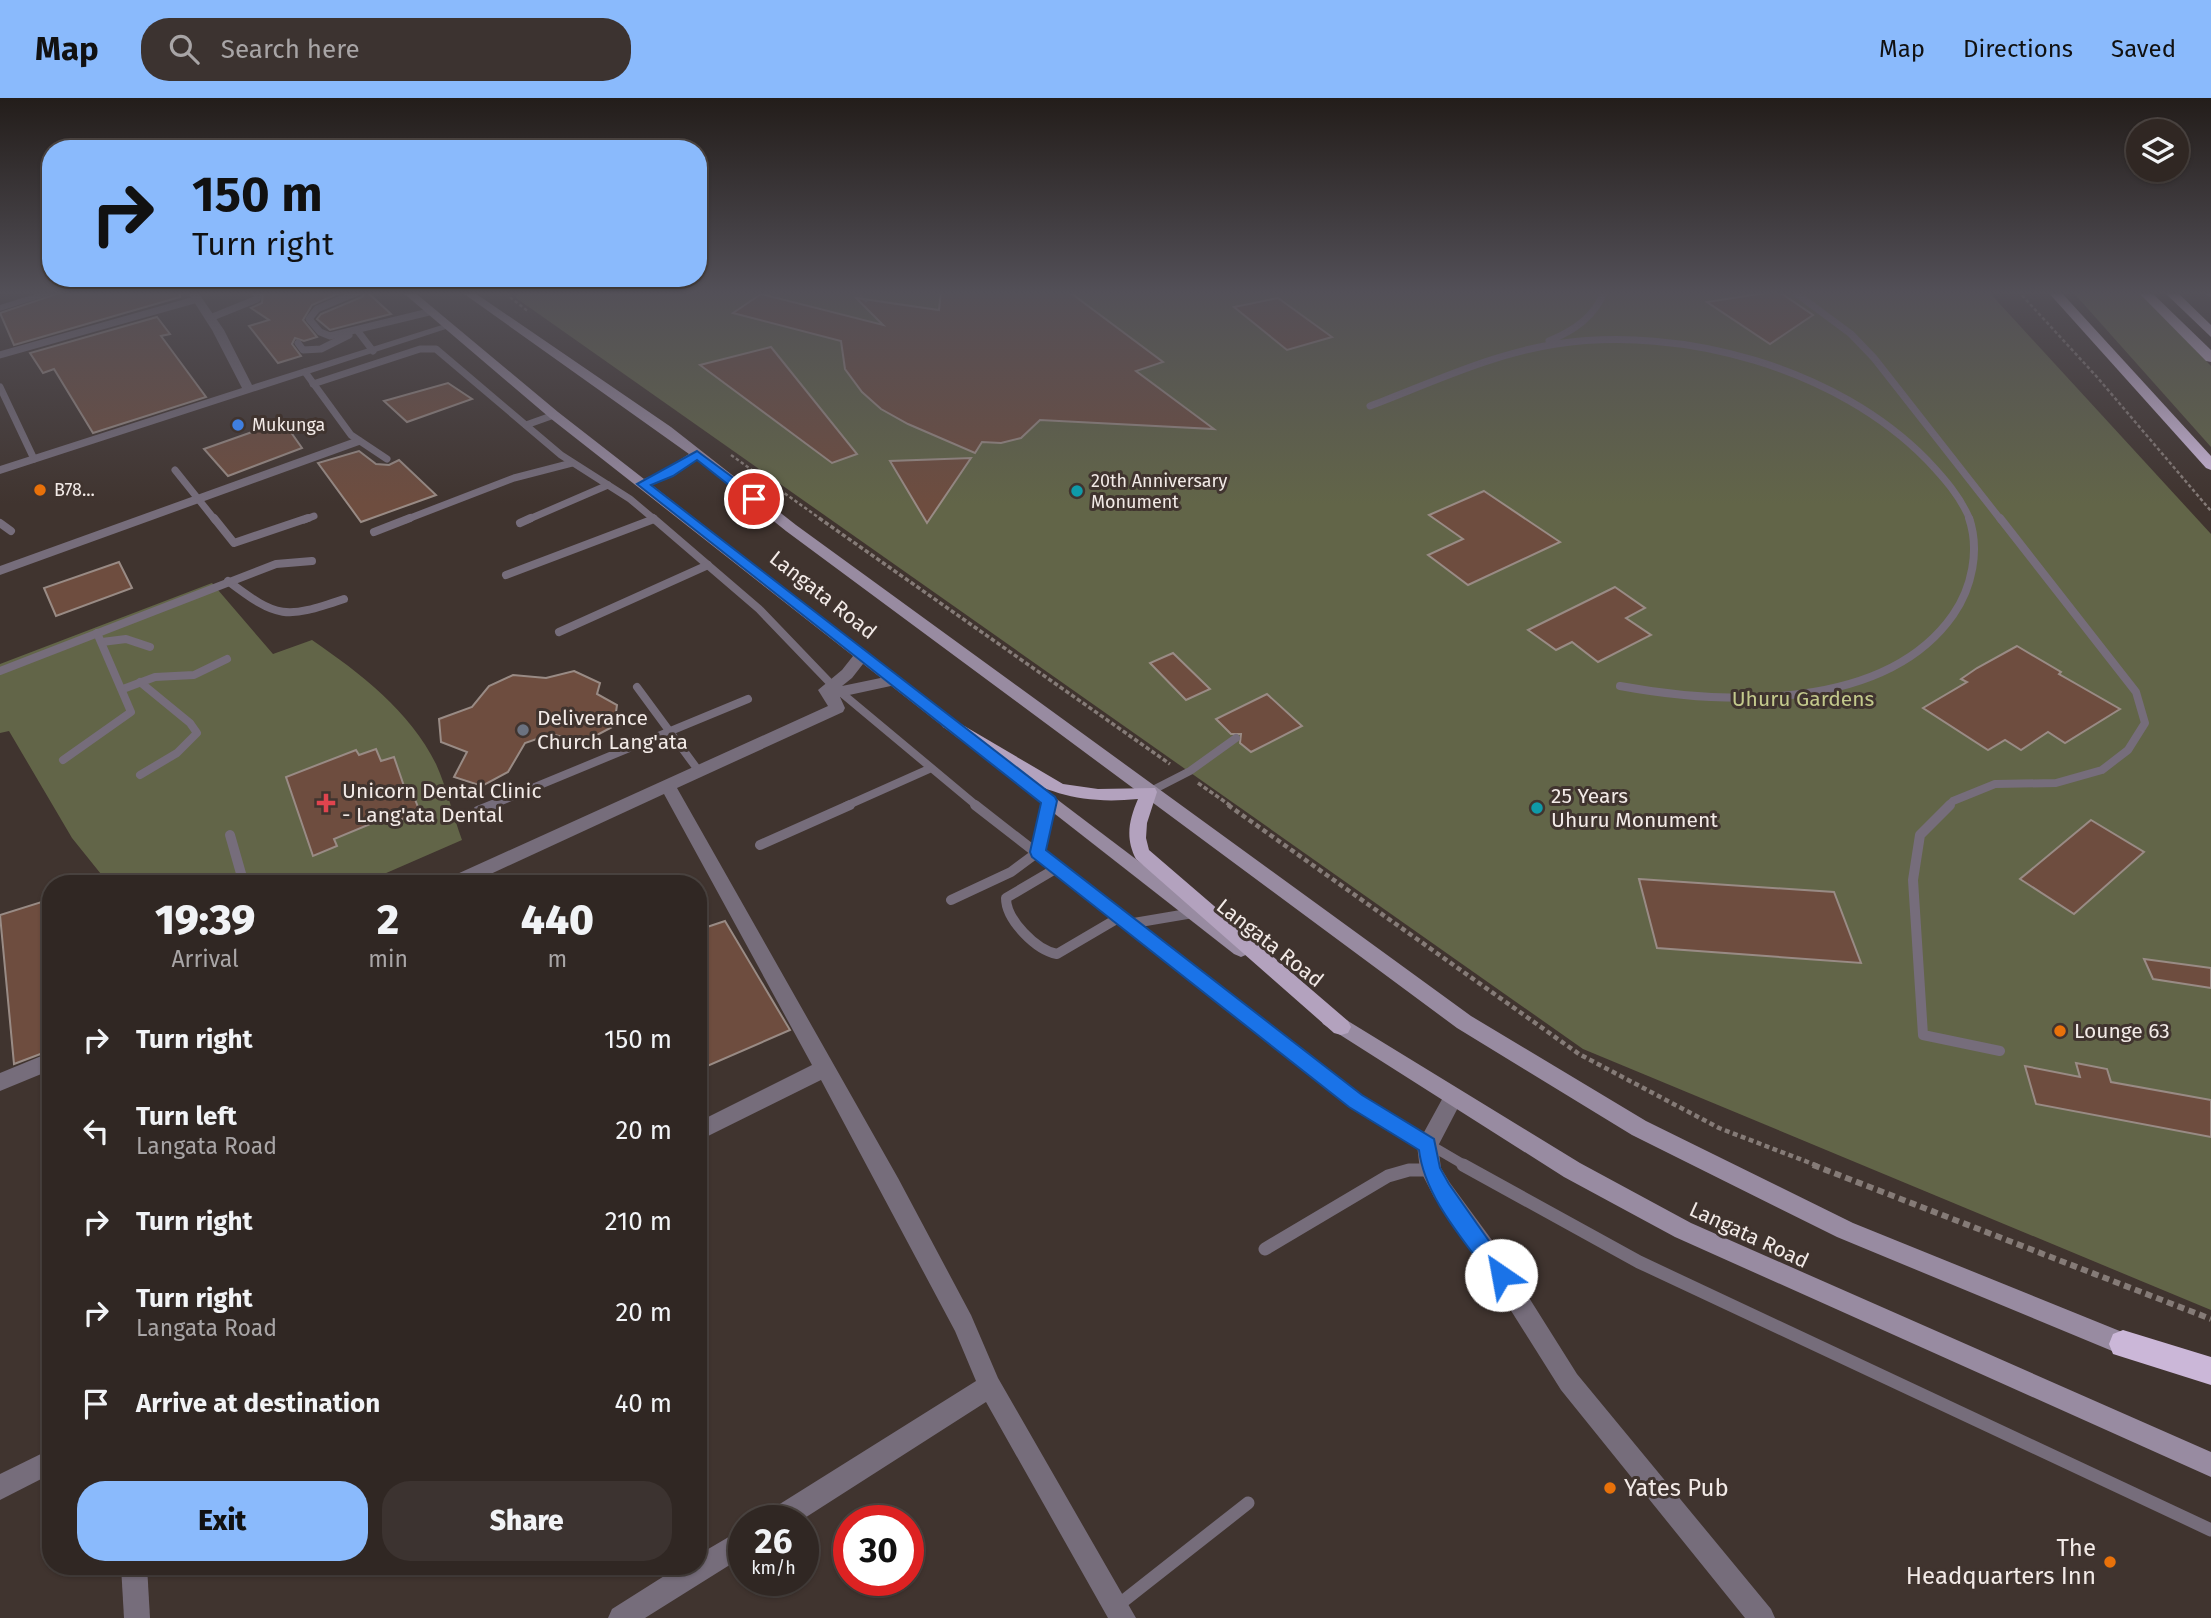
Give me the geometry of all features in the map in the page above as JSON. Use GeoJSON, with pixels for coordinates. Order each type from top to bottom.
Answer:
{"type":"FeatureCollection","features":[{"type":"Feature","properties":{"kind":"highway"},"geometry":{"type":"LineString","coordinates":[[2117,362],[2211,465]]}},
{"type":"Feature","properties":{"kind":"highway"},"geometry":{"type":"LineString","coordinates":[[2123,1344],[2211,1371]]}},
{"type":"Feature","properties":{"kind":"main road","name":"Langata Road"},"geometry":{"type":"LineString","coordinates":[[489,362],[1341,1027],[1572,1170],[1683,1230],[2211,1465]]}},
{"type":"Feature","properties":{"kind":"main road","name":"Langata Road"},"geometry":{"type":"LineString","coordinates":[[566,362],[667,430],[791,528],[1464,1022],[1639,1128],[1845,1230],[2211,1381]]}},
{"type":"Feature","properties":{"kind":"main road"},"geometry":{"type":"LineString","coordinates":[[643,484],[669,473],[697,454]]}},
{"type":"Feature","properties":{"kind":"main road"},"geometry":{"type":"LineString","coordinates":[[949,723],[1047,785],[1065,792],[1085,797],[1149,792],[1136,825],[1137,844],[1142,854],[1341,1027]]}},
{"type":"Feature","properties":{"kind":"street"},"geometry":{"type":"LineString","coordinates":[[234,362],[249,390]]}},
{"type":"Feature","properties":{"kind":"street"},"geometry":{"type":"LineString","coordinates":[[0,470],[338,362]]}},
{"type":"Feature","properties":{"kind":"street"},"geometry":{"type":"LineString","coordinates":[[0,571],[358,441]]}},
{"type":"Feature","properties":{"kind":"street"},"geometry":{"type":"LineString","coordinates":[[836,695],[862,654]]}},
{"type":"Feature","properties":{"kind":"street"},"geometry":{"type":"LineString","coordinates":[[471,875],[698,770],[836,695],[895,680]]}},
{"type":"Feature","properties":{"kind":"street"},"geometry":{"type":"LineString","coordinates":[[667,784],[935,1269],[990,1386],[1120,1612]]}},
{"type":"Feature","properties":{"kind":"street"},"geometry":{"type":"LineString","coordinates":[[0,1082],[42,1065]]}},
{"type":"Feature","properties":{"kind":"street"},"geometry":{"type":"LineString","coordinates":[[707,1127],[823,1069]]}},
{"type":"Feature","properties":{"kind":"street"},"geometry":{"type":"LineString","coordinates":[[1453,1098],[1427,1145],[1431,1170],[1569,1382],[1762,1618]]}},
{"type":"Feature","properties":{"kind":"street"},"geometry":{"type":"LineString","coordinates":[[801,1505],[990,1386]]}},
{"type":"Feature","properties":{"kind":"street"},"geometry":{"type":"LineString","coordinates":[[0,1487],[42,1466]]}},
{"type":"Feature","properties":{"kind":"street"},"geometry":{"type":"LineString","coordinates":[[707,1560],[728,1549]]}},
{"type":"Feature","properties":{"kind":"street"},"geometry":{"type":"LineString","coordinates":[[135,1575],[137,1618]]}},
{"type":"Feature","properties":{"kind":"street"},"geometry":{"type":"LineString","coordinates":[[621,1618],[680,1575]]}},
{"type":"Feature","properties":{"kind":"lane"},"geometry":{"type":"LineString","coordinates":[[313,384],[381,362]]}},
{"type":"Feature","properties":{"kind":"lane"},"geometry":{"type":"LineString","coordinates":[[451,362],[572,463],[608,485],[708,565],[789,636],[836,695],[1355,1101],[1427,1145],[1639,1262],[2211,1530]]}},
{"type":"Feature","properties":{"kind":"lane"},"geometry":{"type":"LineString","coordinates":[[1370,406],[1493,362]]}},
{"type":"Feature","properties":{"kind":"lane"},"geometry":{"type":"LineString","coordinates":[[1620,686],[1646,692],[1720,696],[1802,693],[1851,684],[1909,658],[1955,617],[1969,589],[1973,557],[1970,522],[1949,484],[1921,449],[1887,422],[1812,382],[1747,362]]}},
{"type":"Feature","properties":{"kind":"lane"},"geometry":{"type":"LineString","coordinates":[[1877,362],[2136,692],[2145,723],[2128,750],[2102,770],[2056,783],[1995,784],[1953,801],[1920,835],[1913,880],[1923,1035],[2000,1051]]}},
{"type":"Feature","properties":{"kind":"lane"},"geometry":{"type":"LineString","coordinates":[[305,372],[358,441],[387,458]]}},
{"type":"Feature","properties":{"kind":"lane"},"geometry":{"type":"LineString","coordinates":[[0,387],[34,459]]}},
{"type":"Feature","properties":{"kind":"lane"},"geometry":{"type":"LineString","coordinates":[[526,425],[554,415]]}},
{"type":"Feature","properties":{"kind":"lane"},"geometry":{"type":"LineString","coordinates":[[374,532],[514,478],[572,463]]}},
{"type":"Feature","properties":{"kind":"lane"},"geometry":{"type":"LineString","coordinates":[[175,470],[234,543],[256,538],[314,516]]}},
{"type":"Feature","properties":{"kind":"lane"},"geometry":{"type":"LineString","coordinates":[[520,523],[608,485]]}},
{"type":"Feature","properties":{"kind":"lane"},"geometry":{"type":"LineString","coordinates":[[506,575],[653,519]]}},
{"type":"Feature","properties":{"kind":"lane"},"geometry":{"type":"LineString","coordinates":[[0,523],[11,531]]}},
{"type":"Feature","properties":{"kind":"lane"},"geometry":{"type":"LineString","coordinates":[[0,671],[99,638],[228,581],[276,564],[312,561]]}},
{"type":"Feature","properties":{"kind":"lane"},"geometry":{"type":"LineString","coordinates":[[559,632],[708,565]]}},
{"type":"Feature","properties":{"kind":"lane"},"geometry":{"type":"LineString","coordinates":[[228,581],[267,611],[286,615],[345,599]]}},
{"type":"Feature","properties":{"kind":"lane"},"geometry":{"type":"LineString","coordinates":[[99,638],[126,639],[150,647]]}},
{"type":"Feature","properties":{"kind":"lane"},"geometry":{"type":"LineString","coordinates":[[63,760],[131,712],[99,638]]}},
{"type":"Feature","properties":{"kind":"lane"},"geometry":{"type":"LineString","coordinates":[[123,690],[162,676],[194,675],[227,659]]}},
{"type":"Feature","properties":{"kind":"lane"},"geometry":{"type":"LineString","coordinates":[[140,682],[190,723],[197,733],[177,753],[140,775]]}},
{"type":"Feature","properties":{"kind":"lane"},"geometry":{"type":"LineString","coordinates":[[637,687],[698,770]]}},
{"type":"Feature","properties":{"kind":"lane"},"geometry":{"type":"LineString","coordinates":[[478,811],[748,699]]}},
{"type":"Feature","properties":{"kind":"lane"},"geometry":{"type":"LineString","coordinates":[[1149,792],[1185,774],[1236,738]]}},
{"type":"Feature","properties":{"kind":"lane"},"geometry":{"type":"LineString","coordinates":[[761,845],[929,769]]}},
{"type":"Feature","properties":{"kind":"lane"},"geometry":{"type":"LineString","coordinates":[[951,900],[1011,872],[1038,852],[1049,801]]}},
{"type":"Feature","properties":{"kind":"lane"},"geometry":{"type":"LineString","coordinates":[[230,835],[241,875]]}},
{"type":"Feature","properties":{"kind":"lane"},"geometry":{"type":"LineString","coordinates":[[1057,868],[1015,890],[1006,898],[1006,904],[1035,947],[1046,953],[1057,954],[1124,921],[1194,913]]}},
{"type":"Feature","properties":{"kind":"lane"},"geometry":{"type":"LineString","coordinates":[[1265,1250],[1388,1176],[1409,1170],[1431,1170]]}},
{"type":"Feature","properties":{"kind":"lane"},"geometry":{"type":"LineString","coordinates":[[1120,1612],[1248,1503]]}},
{"type":"Feature","properties":{"kind":"path"},"geometry":{"type":"LineString","coordinates":[[2083,362],[2211,511]]}},
{"type":"Feature","properties":{"kind":"path"},"geometry":{"type":"LineString","coordinates":[[730,454],[790,494],[926,596],[1185,774],[1579,1054],[1719,1128],[2211,1319]]}},
{"type":"Feature","properties":{"kind":"green space","name":"Uhuru Gardens"},"geometry":{"type":"Polygon","coordinates":[[[607,362],[2053,362],[2211,534],[2211,1310],[1583,1049],[607,362]]]}},
{"type":"Feature","properties":{"kind":"green space"},"geometry":{"type":"Polygon","coordinates":[[[2135,362],[2207,362],[2211,366],[2211,447],[2135,362]]]}},
{"type":"Feature","properties":{"kind":"green space"},"geometry":{"type":"Polygon","coordinates":[[[212,583],[273,654],[312,640],[348,666],[398,710],[436,764],[462,840],[382,875],[102,875],[72,838],[9,731],[0,733],[0,664],[212,583]]]}},
{"type":"Feature","properties":{"kind":"building"},"geometry":{"type":"Polygon","coordinates":[[[36,362],[180,362],[206,397],[93,433],[54,369],[43,373],[36,362]]]}},
{"type":"Feature","properties":{"kind":"building"},"geometry":{"type":"Polygon","coordinates":[[[712,362],[783,362],[857,454],[832,463],[700,365],[712,362]]]}},
{"type":"Feature","properties":{"kind":"building"},"geometry":{"type":"Polygon","coordinates":[[[844,362],[1163,362],[1136,371],[1214,429],[1040,420],[1021,438],[1001,443],[982,442],[975,453],[908,424],[881,409],[862,392],[845,369],[844,362]]]}},
{"type":"Feature","properties":{"kind":"building"},"geometry":{"type":"Polygon","coordinates":[[[448,383],[472,399],[407,422],[384,401],[448,383]]]}},
{"type":"Feature","properties":{"kind":"building"},"geometry":{"type":"Polygon","coordinates":[[[283,421],[302,448],[228,476],[204,449],[283,421]]]}},
{"type":"Feature","properties":{"kind":"building"},"geometry":{"type":"Polygon","coordinates":[[[359,451],[376,464],[389,465],[399,460],[436,495],[361,522],[318,463],[359,451]]]}},
{"type":"Feature","properties":{"kind":"building"},"geometry":{"type":"Polygon","coordinates":[[[971,458],[927,523],[890,461],[971,458]]]}},
{"type":"Feature","properties":{"kind":"building"},"geometry":{"type":"Polygon","coordinates":[[[1484,491],[1560,542],[1468,585],[1428,555],[1463,539],[1429,515],[1484,491]]]}},
{"type":"Feature","properties":{"kind":"building"},"geometry":{"type":"Polygon","coordinates":[[[119,562],[132,588],[56,616],[44,588],[119,562]]]}},
{"type":"Feature","properties":{"kind":"building"},"geometry":{"type":"Polygon","coordinates":[[[1615,587],[1645,608],[1626,618],[1651,635],[1598,662],[1572,642],[1556,650],[1528,630],[1615,587]]]}},
{"type":"Feature","properties":{"kind":"building"},"geometry":{"type":"Polygon","coordinates":[[[2017,646],[2120,709],[2065,743],[2048,732],[2021,750],[2005,740],[1988,750],[1923,708],[1967,682],[1961,679],[1977,668],[2017,646]]]}},
{"type":"Feature","properties":{"kind":"building"},"geometry":{"type":"Polygon","coordinates":[[[1173,653],[1210,689],[1186,700],[1150,663],[1173,653]]]}},
{"type":"Feature","properties":{"kind":"building","name":"Deliverance Church Lang'ata"},"geometry":{"type":"Polygon","coordinates":[[[574,671],[600,683],[597,694],[617,705],[614,726],[584,742],[551,734],[525,743],[508,772],[482,786],[454,777],[467,752],[441,742],[439,719],[472,707],[489,686],[513,675],[546,678],[574,671]]]}},
{"type":"Feature","properties":{"kind":"building"},"geometry":{"type":"Polygon","coordinates":[[[1267,694],[1302,726],[1251,752],[1240,743],[1241,734],[1231,734],[1216,719],[1267,694]]]}},
{"type":"Feature","properties":{"kind":"building"},"geometry":{"type":"Polygon","coordinates":[[[376,749],[381,761],[394,757],[405,789],[410,787],[420,812],[390,824],[387,817],[334,839],[337,846],[313,856],[286,777],[356,750],[359,755],[376,749]]]}},
{"type":"Feature","properties":{"kind":"building"},"geometry":{"type":"Polygon","coordinates":[[[2091,820],[2144,852],[2074,914],[2020,879],[2091,820]]]}},
{"type":"Feature","properties":{"kind":"building"},"geometry":{"type":"Polygon","coordinates":[[[1639,879],[1834,892],[1861,963],[1657,948],[1639,879]]]}},
{"type":"Feature","properties":{"kind":"building"},"geometry":{"type":"Polygon","coordinates":[[[42,902],[42,1053],[14,1064],[0,915],[42,902]]]}},
{"type":"Feature","properties":{"kind":"building"},"geometry":{"type":"Polygon","coordinates":[[[725,921],[790,1030],[707,1066],[707,927],[725,921]]]}},
{"type":"Feature","properties":{"kind":"building"},"geometry":{"type":"Polygon","coordinates":[[[2144,959],[2211,968],[2211,988],[2153,979],[2144,959]]]}},
{"type":"Feature","properties":{"kind":"building"},"geometry":{"type":"Polygon","coordinates":[[[2076,1063],[2107,1069],[2111,1082],[2211,1100],[2211,1137],[2036,1104],[2025,1066],[2080,1077],[2076,1063]]]}},
{"type":"Feature","properties":{"kind":"place","name":"Mukunga"},"geometry":{"type":"Point","coordinates":[238,425]}},
{"type":"Feature","properties":{"kind":"place","name":"B78..."},"geometry":{"type":"Point","coordinates":[40,490]}},
{"type":"Feature","properties":{"kind":"place","name":"20th Anniversary Monument"},"geometry":{"type":"Point","coordinates":[1077,491]}},
{"type":"Feature","properties":{"kind":"place","name":"Deliverance Church Lang'ata"},"geometry":{"type":"Point","coordinates":[523,730]}},
{"type":"Feature","properties":{"kind":"place","name":"Unicorn Dental Clinic - Lang'ata Dental"},"geometry":{"type":"Point","coordinates":[326,803]}},
{"type":"Feature","properties":{"kind":"place","name":"25 Years Uhuru Monument"},"geometry":{"type":"Point","coordinates":[1537,808]}},
{"type":"Feature","properties":{"kind":"place","name":"Lounge 63"},"geometry":{"type":"Point","coordinates":[2060,1031]}},
{"type":"Feature","properties":{"kind":"place","name":"Yates Pub"},"geometry":{"type":"Point","coordinates":[1610,1488]}},
{"type":"Feature","properties":{"kind":"place","name":"The Headquarters Inn"},"geometry":{"type":"Point","coordinates":[2110,1562]}},
{"type":"Feature","properties":{"kind":"route"},"geometry":{"type":"LineString","coordinates":[[754,499],[697,454],[669,473],[643,484],[1049,801],[1038,852],[1355,1101],[1427,1145],[1431,1170],[1442,1190],[1501,1275]]}}]}
